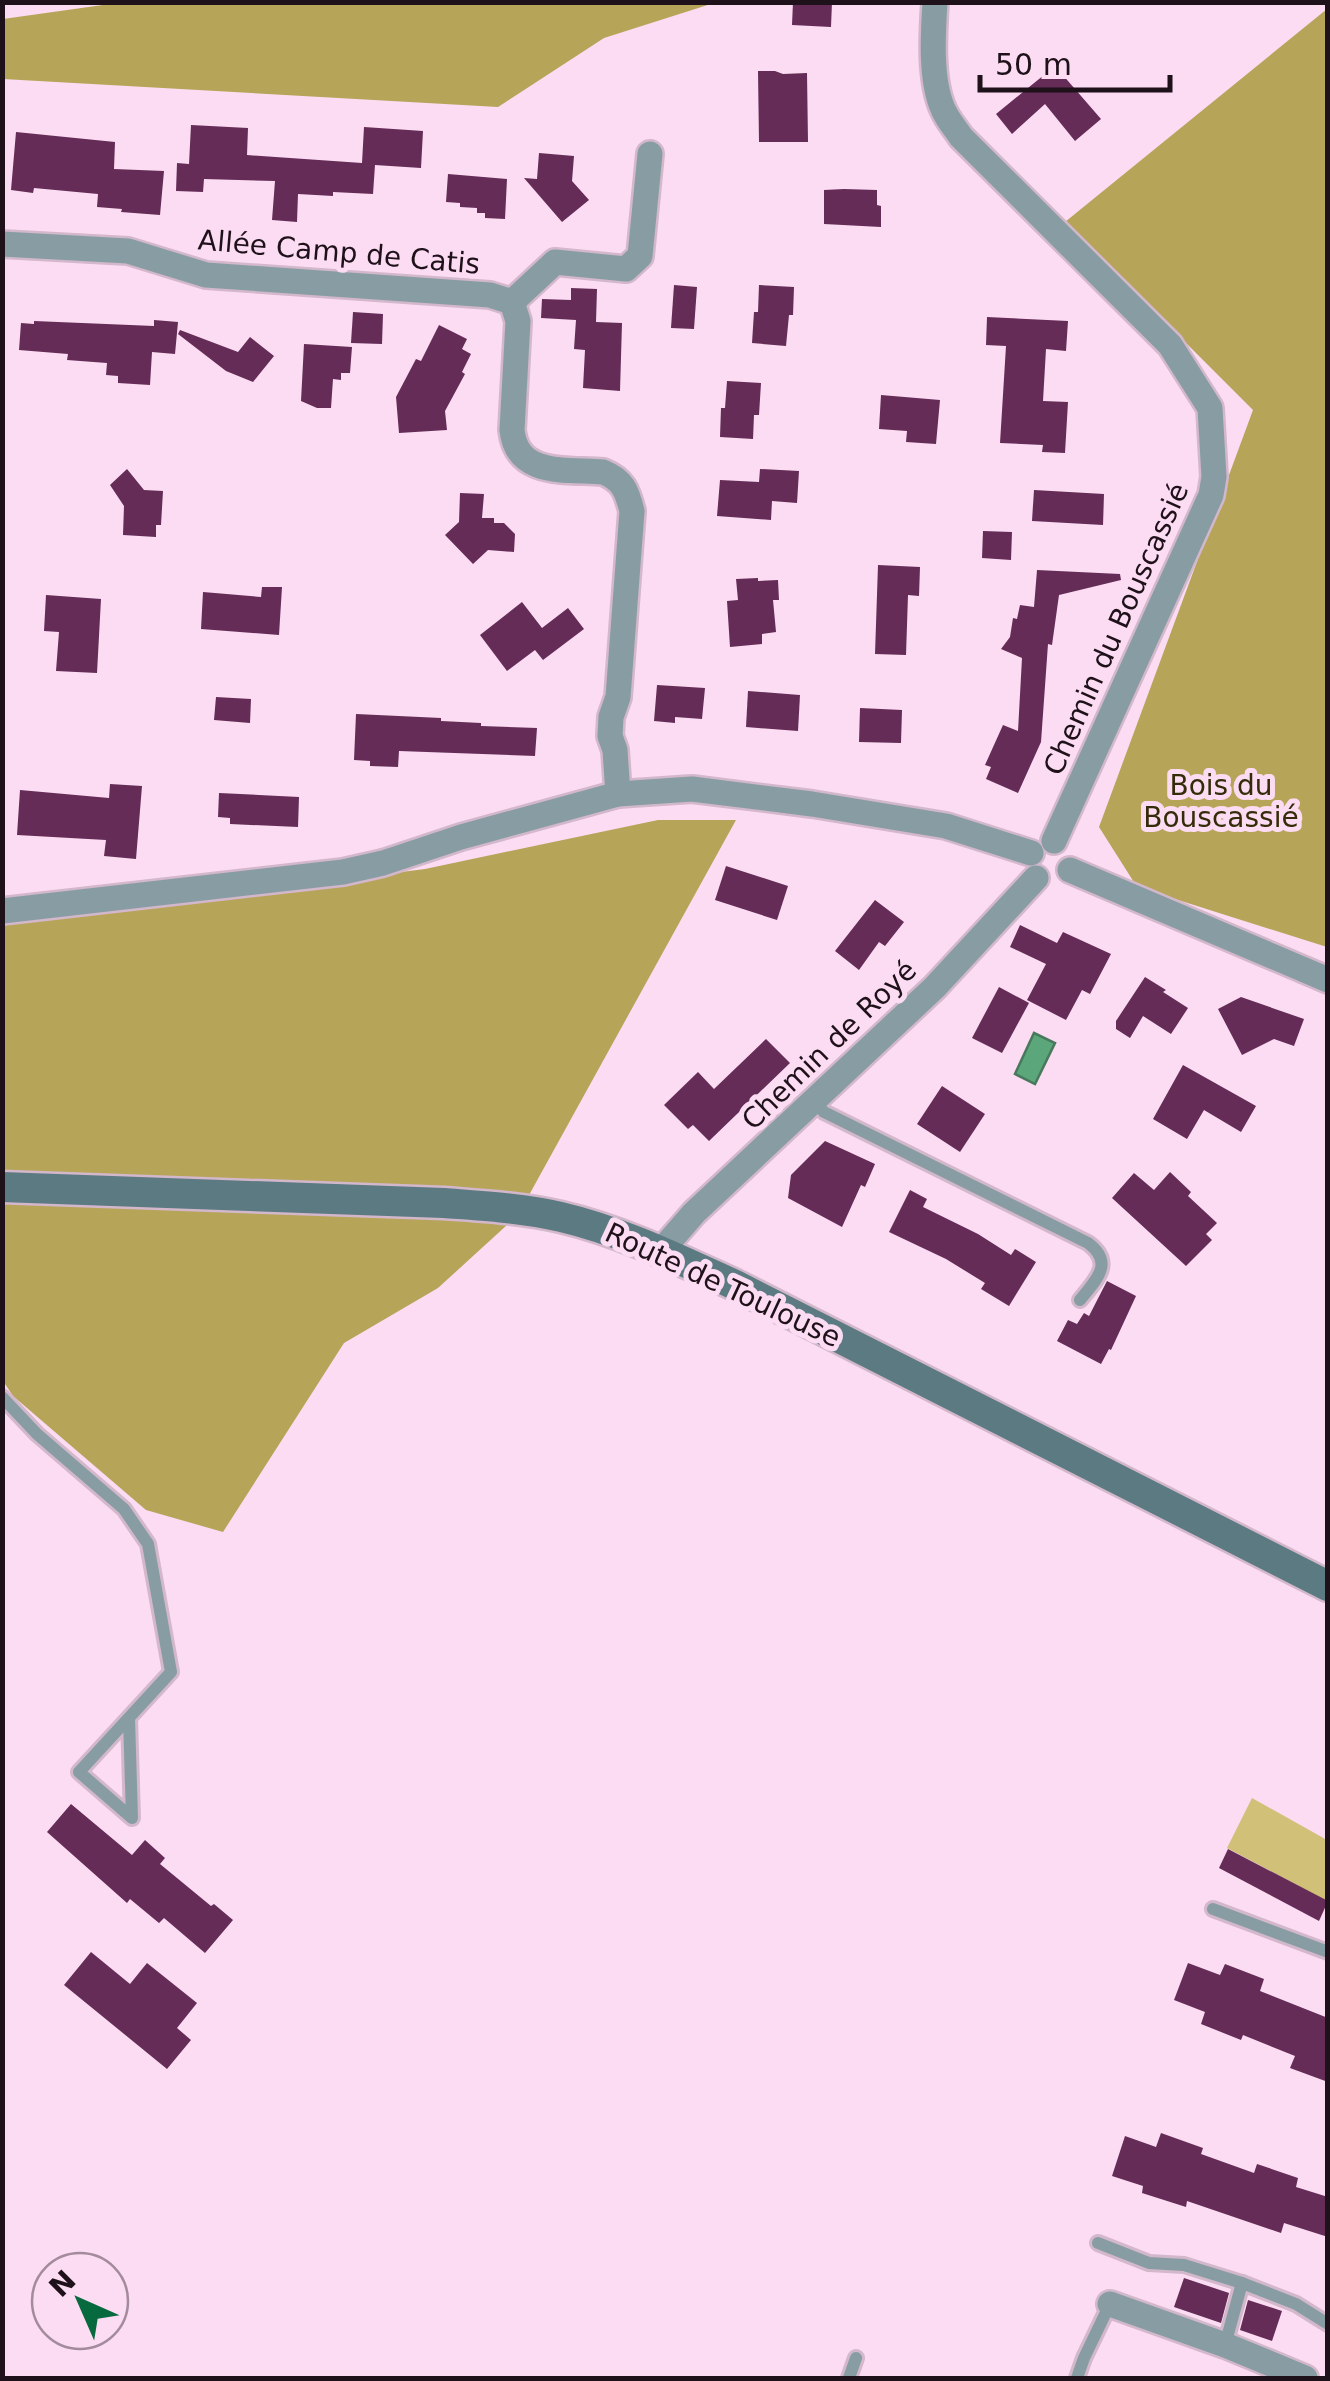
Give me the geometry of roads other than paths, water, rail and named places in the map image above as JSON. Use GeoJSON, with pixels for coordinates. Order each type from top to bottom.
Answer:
{"type":"FeatureCollection","features":[{"type":"Feature","properties":{"kind":"main road","name":"Route de Toulouse"},"geometry":{"type":"LineString","coordinates":[[2,1187],[444,1202],[560,1216],[661,1251],[735,1285],[1328,1586]]}},
{"type":"Feature","properties":{"kind":"street","name":"Chemin du Bouscassié"},"geometry":{"type":"LineString","coordinates":[[934,2],[936,77],[942,108],[960,137],[1170,345],[1210,408],[1214,477],[1211,495],[1040,858]]}},
{"type":"Feature","properties":{"kind":"street"},"geometry":{"type":"LineString","coordinates":[[512,302],[555,262],[626,270],[640,256],[650,154]]}},
{"type":"Feature","properties":{"kind":"street","name":"Allée Camp de Catis"},"geometry":{"type":"LineString","coordinates":[[2,244],[128,251],[206,276],[490,295],[512,302],[518,322],[513,444],[532,464],[612,476],[627,490],[632,511],[618,696],[610,736],[615,750],[618,794]]}},
{"type":"Feature","properties":{"kind":"street"},"geometry":{"type":"LineString","coordinates":[[2,910],[344,872],[618,794],[692,789],[946,826],[1040,858],[1051,884],[1066,877],[1070,870],[1072,861],[1062,845],[1040,858]]}},
{"type":"Feature","properties":{"kind":"street","name":"Chemin de Royé"},"geometry":{"type":"LineString","coordinates":[[661,1251],[694,1213],[935,986],[1040,858]]}},
{"type":"Feature","properties":{"kind":"street"},"geometry":{"type":"LineString","coordinates":[[1070,870],[1328,980]]}},
{"type":"Feature","properties":{"kind":"street"},"geometry":{"type":"LineString","coordinates":[[1110,2304],[1305,2378]]}},
{"type":"Feature","properties":{"kind":"lane"},"geometry":{"type":"LineString","coordinates":[[814,1102],[824,1112],[1088,1243],[1102,1258],[1102,1268],[1080,1300]]}},
{"type":"Feature","properties":{"kind":"lane"},"geometry":{"type":"LineString","coordinates":[[2,1397],[37,1434],[124,1509],[148,1544],[171,1672],[79,1772],[132,1818],[129,1718]]}},
{"type":"Feature","properties":{"kind":"lane"},"geometry":{"type":"LineString","coordinates":[[1213,1909],[1328,1952]]}},
{"type":"Feature","properties":{"kind":"lane"},"geometry":{"type":"LineString","coordinates":[[1098,2243],[1149,2263],[1184,2266],[1242,2282],[1296,2304],[1328,2324]]}},
{"type":"Feature","properties":{"kind":"lane"},"geometry":{"type":"LineString","coordinates":[[1225,2346],[1242,2282]]}},
{"type":"Feature","properties":{"kind":"lane"},"geometry":{"type":"LineString","coordinates":[[1077,2378],[1110,2304]]}},
{"type":"Feature","properties":{"kind":"lane"},"geometry":{"type":"LineString","coordinates":[[848,2378],[856,2358]]}},
{"type":"Feature","properties":{"kind":"park label","name":"Bois du Bouscassié"},"geometry":{"type":"Point","coordinates":[1221,801]}}]}
